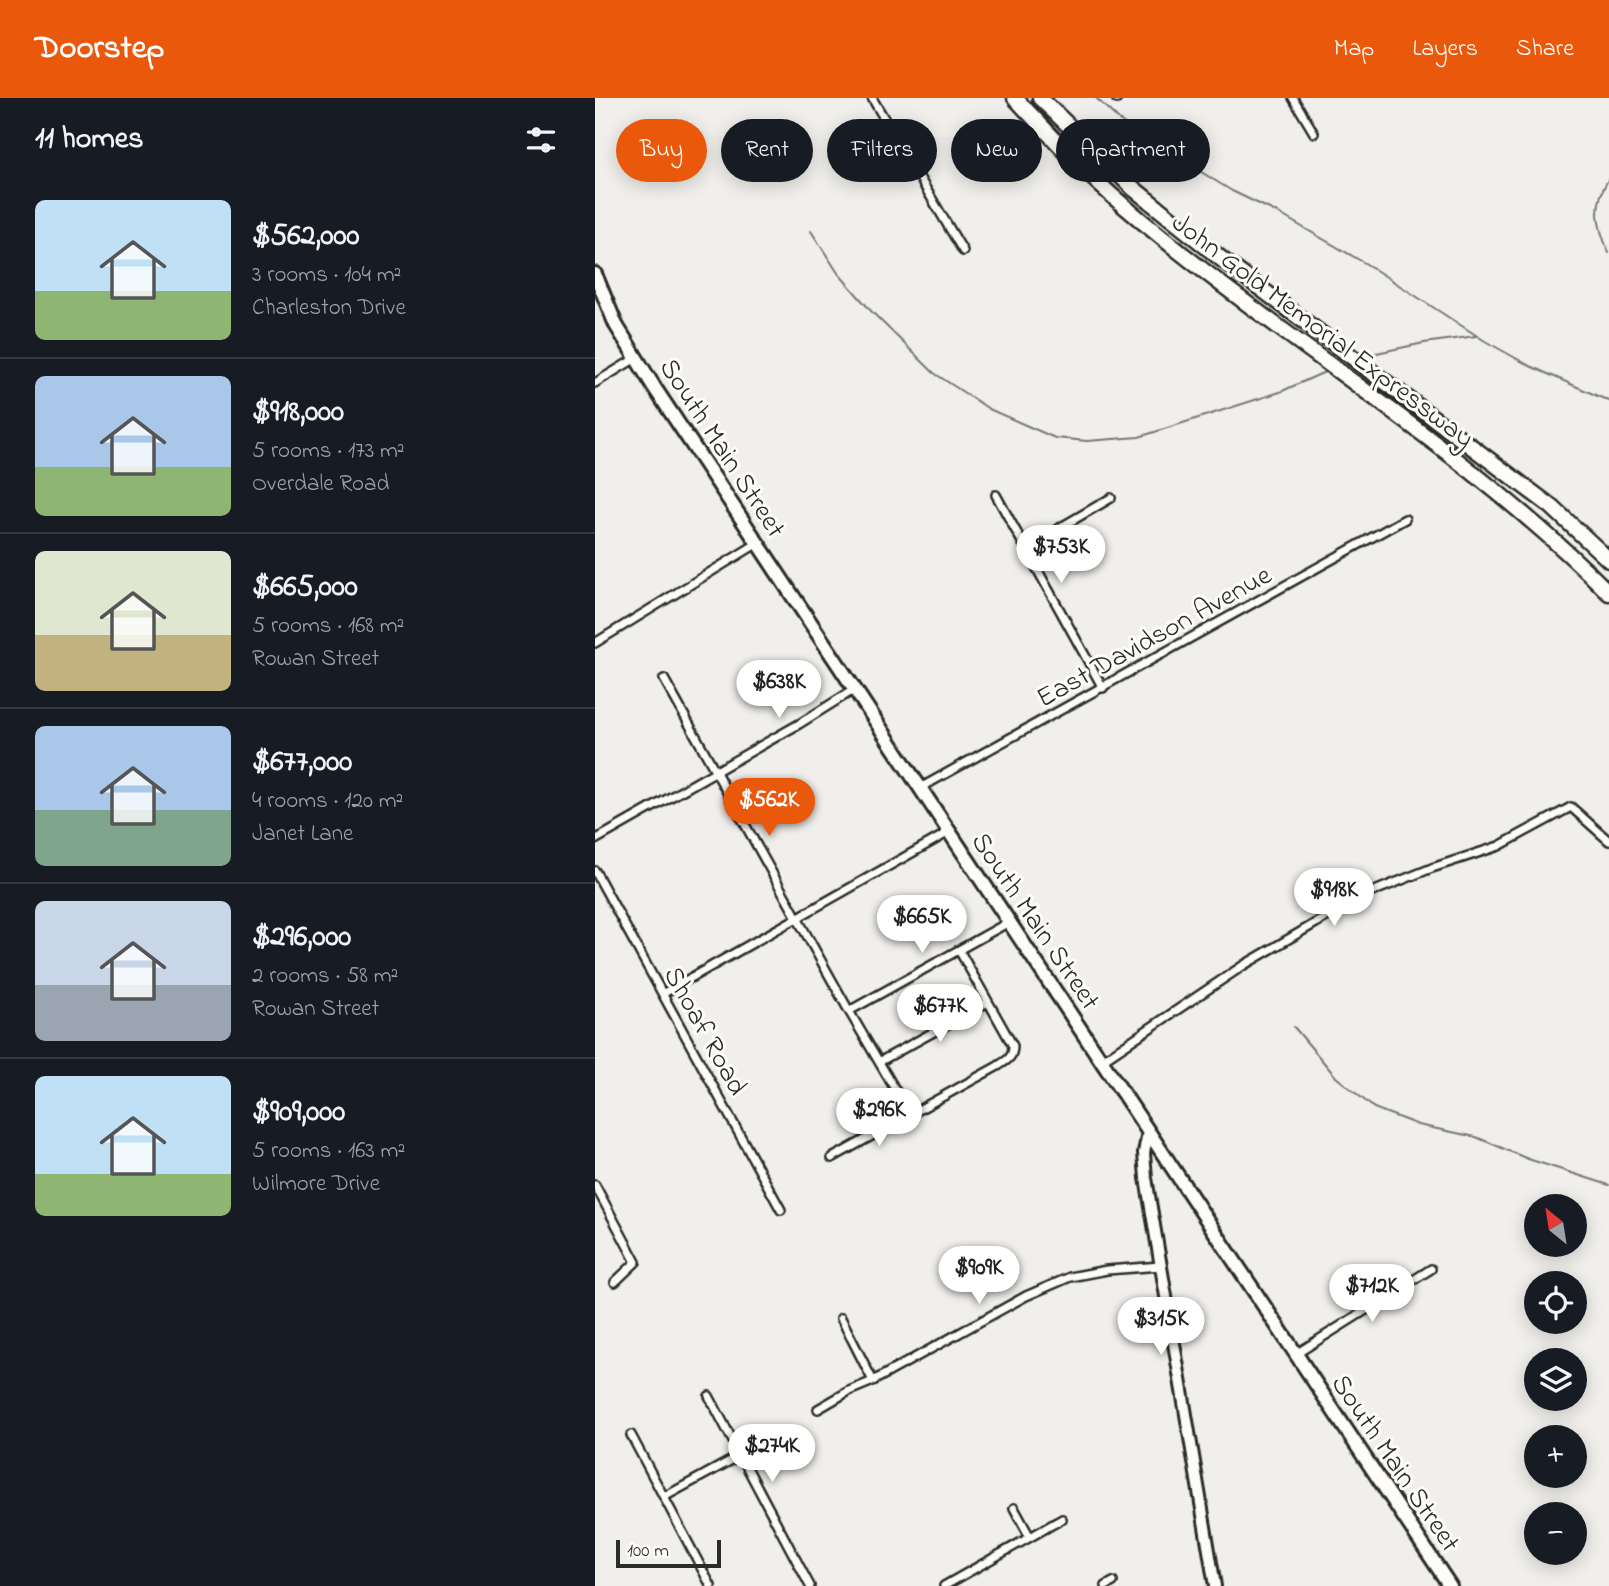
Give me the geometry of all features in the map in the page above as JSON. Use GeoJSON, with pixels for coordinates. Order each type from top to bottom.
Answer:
{"type":"FeatureCollection","features":[{"type":"Feature","properties":{"kind":"highway","name":"John Gold Memorial Expressway"},"geometry":{"type":"LineString","coordinates":[[1015,98],[1124,206],[1223,285],[1518,508],[1565,548],[1609,593]]}},
{"type":"Feature","properties":{"kind":"highway","name":"John Gold Memorial Expressway"},"geometry":{"type":"LineString","coordinates":[[1040,98],[1133,188],[1224,261],[1532,491],[1609,560]]}},
{"type":"Feature","properties":{"kind":"main road","name":"South Main Street"},"geometry":{"type":"LineString","coordinates":[[596,279],[616,324],[636,358],[1450,1586]]}},
{"type":"Feature","properties":{"kind":"street"},"geometry":{"type":"LineString","coordinates":[[872,98],[963,251]]}},
{"type":"Feature","properties":{"kind":"street"},"geometry":{"type":"LineString","coordinates":[[1293,98],[1314,134]]}},
{"type":"Feature","properties":{"kind":"street"},"geometry":{"type":"LineString","coordinates":[[595,383],[636,358]]}},
{"type":"Feature","properties":{"kind":"street"},"geometry":{"type":"LineString","coordinates":[[996,495],[1103,688]]}},
{"type":"Feature","properties":{"kind":"street"},"geometry":{"type":"LineString","coordinates":[[1025,548],[1111,498]]}},
{"type":"Feature","properties":{"kind":"street","name":"East Davidson Avenue"},"geometry":{"type":"LineString","coordinates":[[920,788],[1405,519]]}},
{"type":"Feature","properties":{"kind":"street"},"geometry":{"type":"LineString","coordinates":[[595,643],[758,543]]}},
{"type":"Feature","properties":{"kind":"street"},"geometry":{"type":"LineString","coordinates":[[664,679],[849,1011],[906,1108],[913,1113]]}},
{"type":"Feature","properties":{"kind":"street"},"geometry":{"type":"LineString","coordinates":[[595,840],[717,772],[855,689]]}},
{"type":"Feature","properties":{"kind":"street"},"geometry":{"type":"LineString","coordinates":[[1101,1061],[1244,965],[1350,903],[1432,868],[1499,846],[1571,807],[1609,841]]}},
{"type":"Feature","properties":{"kind":"street"},"geometry":{"type":"LineString","coordinates":[[664,993],[949,832]]}},
{"type":"Feature","properties":{"kind":"street","name":"Shoaf Road"},"geometry":{"type":"LineString","coordinates":[[595,871],[781,1210]]}},
{"type":"Feature","properties":{"kind":"street"},"geometry":{"type":"LineString","coordinates":[[849,1011],[1009,922]]}},
{"type":"Feature","properties":{"kind":"street"},"geometry":{"type":"LineString","coordinates":[[832,1158],[1010,1058],[1013,1046],[959,950]]}},
{"type":"Feature","properties":{"kind":"street"},"geometry":{"type":"LineString","coordinates":[[879,1062],[988,1002]]}},
{"type":"Feature","properties":{"kind":"street"},"geometry":{"type":"LineString","coordinates":[[1148,1132],[1144,1162],[1215,1586]]}},
{"type":"Feature","properties":{"kind":"street"},"geometry":{"type":"LineString","coordinates":[[595,1185],[636,1262],[615,1282]]}},
{"type":"Feature","properties":{"kind":"street"},"geometry":{"type":"LineString","coordinates":[[818,1409],[1026,1296],[1070,1277],[1107,1270],[1161,1266]]}},
{"type":"Feature","properties":{"kind":"street"},"geometry":{"type":"LineString","coordinates":[[1296,1354],[1431,1269]]}},
{"type":"Feature","properties":{"kind":"street"},"geometry":{"type":"LineString","coordinates":[[841,1318],[873,1381]]}},
{"type":"Feature","properties":{"kind":"street"},"geometry":{"type":"LineString","coordinates":[[709,1396],[810,1586]]}},
{"type":"Feature","properties":{"kind":"street"},"geometry":{"type":"LineString","coordinates":[[631,1435],[711,1586]]}},
{"type":"Feature","properties":{"kind":"street"},"geometry":{"type":"LineString","coordinates":[[664,1497],[741,1455]]}},
{"type":"Feature","properties":{"kind":"street"},"geometry":{"type":"LineString","coordinates":[[1014,1508],[1030,1537]]}},
{"type":"Feature","properties":{"kind":"street"},"geometry":{"type":"LineString","coordinates":[[944,1586],[1062,1519]]}},
{"type":"Feature","properties":{"kind":"waterway"},"geometry":{"type":"LineString","coordinates":[[1096,98],[1119,120],[1146,138],[1232,191],[1278,213],[1368,265],[1485,341],[1530,366],[1609,401]]}},
{"type":"Feature","properties":{"kind":"waterway"},"geometry":{"type":"LineString","coordinates":[[1609,178],[1598,207],[1599,224],[1609,253]]}},
{"type":"Feature","properties":{"kind":"waterway"},"geometry":{"type":"LineString","coordinates":[[811,231],[838,273],[872,312],[934,373],[989,409],[1055,438],[1087,441],[1139,437],[1280,392],[1327,371]]}},
{"type":"Feature","properties":{"kind":"waterway"},"geometry":{"type":"LineString","coordinates":[[1367,355],[1476,336]]}},
{"type":"Feature","properties":{"kind":"waterway"},"geometry":{"type":"LineString","coordinates":[[1294,1027],[1336,1077],[1374,1108],[1418,1125],[1476,1137],[1528,1159],[1609,1185]]}}]}
